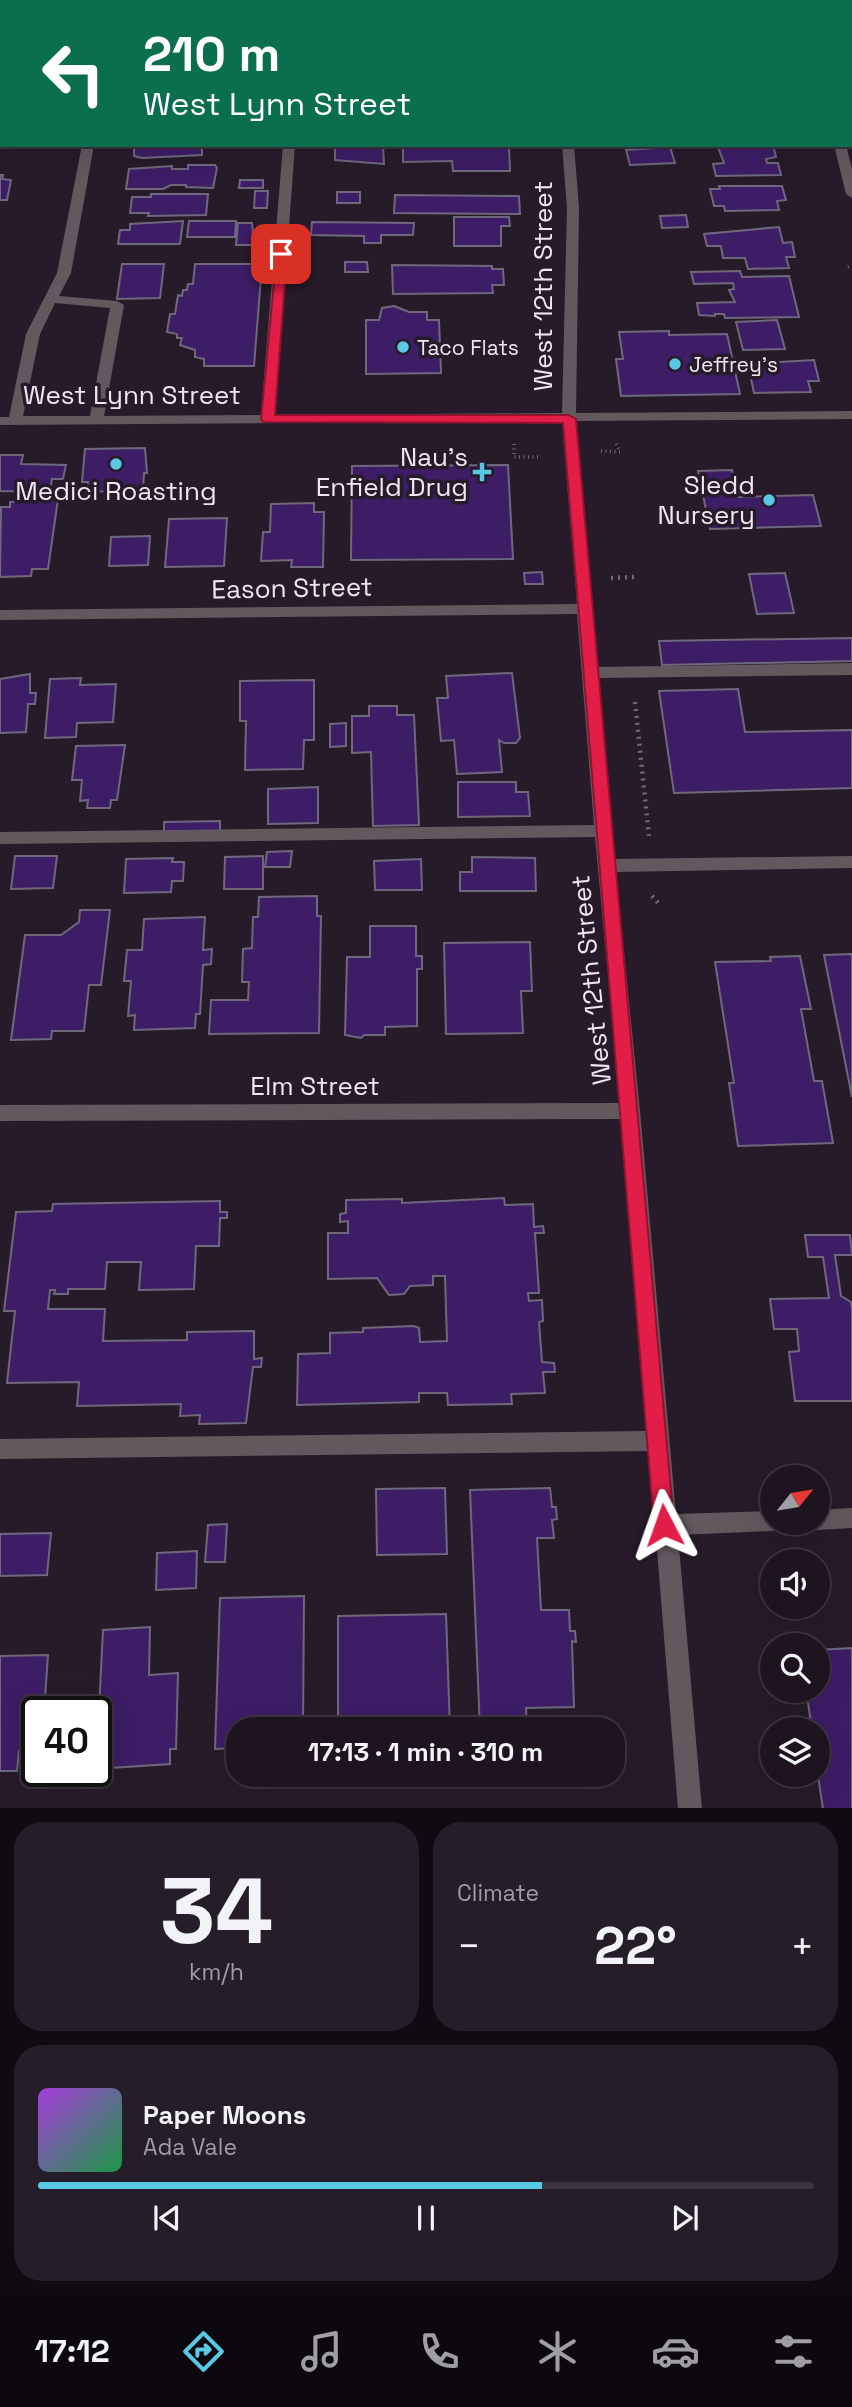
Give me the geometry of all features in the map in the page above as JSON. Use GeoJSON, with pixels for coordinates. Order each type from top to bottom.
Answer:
{"type":"FeatureCollection","features":[{"type":"Feature","properties":{"kind":"street"},"geometry":{"type":"LineString","coordinates":[[7,421],[33,334],[64,273],[88,147]]}},
{"type":"Feature","properties":{"kind":"street"},"geometry":{"type":"LineString","coordinates":[[268,419],[289,147]]}},
{"type":"Feature","properties":{"kind":"street","name":"West 12th Street"},"geometry":{"type":"LineString","coordinates":[[568,147],[573,208],[569,419],[690,1808]]}},
{"type":"Feature","properties":{"kind":"street"},"geometry":{"type":"LineString","coordinates":[[840,147],[852,194]]}},
{"type":"Feature","properties":{"kind":"street"},"geometry":{"type":"LineString","coordinates":[[50,299],[117,305],[96,419]]}},
{"type":"Feature","properties":{"kind":"street","name":"West Lynn Street"},"geometry":{"type":"LineString","coordinates":[[7,421],[852,415]]}},
{"type":"Feature","properties":{"kind":"street","name":"Eason Street"},"geometry":{"type":"LineString","coordinates":[[0,615],[584,609]]}},
{"type":"Feature","properties":{"kind":"street"},"geometry":{"type":"LineString","coordinates":[[590,673],[852,670]]}},
{"type":"Feature","properties":{"kind":"street"},"geometry":{"type":"LineString","coordinates":[[0,838],[603,831]]}},
{"type":"Feature","properties":{"kind":"street"},"geometry":{"type":"LineString","coordinates":[[606,866],[852,862]]}},
{"type":"Feature","properties":{"kind":"street","name":"Elm Street"},"geometry":{"type":"LineString","coordinates":[[0,1113],[631,1111]]}},
{"type":"Feature","properties":{"kind":"street"},"geometry":{"type":"LineString","coordinates":[[0,1449],[658,1441]]}},
{"type":"Feature","properties":{"kind":"street"},"geometry":{"type":"LineString","coordinates":[[830,1519],[852,1518]]}},
{"type":"Feature","properties":{"kind":"street"},"geometry":{"type":"LineString","coordinates":[[664,1525],[760,1521]]}},
{"type":"Feature","properties":{"kind":"path"},"geometry":{"type":"LineString","coordinates":[[601,451],[620,452],[615,442]]}},
{"type":"Feature","properties":{"kind":"path"},"geometry":{"type":"LineString","coordinates":[[514,457],[553,457]]}},
{"type":"Feature","properties":{"kind":"path"},"geometry":{"type":"LineString","coordinates":[[610,578],[634,577]]}},
{"type":"Feature","properties":{"kind":"path"},"geometry":{"type":"LineString","coordinates":[[640,672],[634,697],[649,841]]}},
{"type":"Feature","properties":{"kind":"building"},"geometry":{"type":"Polygon","coordinates":[[[134,147],[202,147],[202,155],[142,158],[134,156],[134,147]]]}},
{"type":"Feature","properties":{"kind":"building"},"geometry":{"type":"Polygon","coordinates":[[[383,147],[384,164],[335,160],[335,148],[383,147]]]}},
{"type":"Feature","properties":{"kind":"building"},"geometry":{"type":"Polygon","coordinates":[[[403,147],[509,147],[510,171],[453,171],[452,161],[403,162],[403,147]]]}},
{"type":"Feature","properties":{"kind":"building"},"geometry":{"type":"Polygon","coordinates":[[[670,147],[675,163],[630,165],[626,150],[670,147]]]}},
{"type":"Feature","properties":{"kind":"building"},"geometry":{"type":"Polygon","coordinates":[[[718,147],[774,147],[776,157],[766,159],[767,163],[778,163],[781,175],[716,176],[713,164],[724,163],[718,147]]]}},
{"type":"Feature","properties":{"kind":"building"},"geometry":{"type":"Polygon","coordinates":[[[188,165],[215,165],[217,168],[213,188],[171,185],[163,189],[126,189],[129,169],[172,166],[172,169],[188,169],[188,165]]]}},
{"type":"Feature","properties":{"kind":"building"},"geometry":{"type":"Polygon","coordinates":[[[0,175],[3,175],[2,179],[11,180],[7,200],[0,200],[0,175]]]}},
{"type":"Feature","properties":{"kind":"building"},"geometry":{"type":"Polygon","coordinates":[[[240,180],[263,180],[263,188],[239,188],[240,180]]]}},
{"type":"Feature","properties":{"kind":"building"},"geometry":{"type":"Polygon","coordinates":[[[719,186],[782,186],[786,200],[777,201],[779,210],[725,211],[724,206],[714,206],[710,189],[720,189],[719,186]]]}},
{"type":"Feature","properties":{"kind":"building"},"geometry":{"type":"Polygon","coordinates":[[[255,191],[268,191],[267,208],[254,208],[255,191]]]}},
{"type":"Feature","properties":{"kind":"building"},"geometry":{"type":"Polygon","coordinates":[[[337,192],[360,192],[360,203],[337,203],[337,192]]]}},
{"type":"Feature","properties":{"kind":"building"},"geometry":{"type":"Polygon","coordinates":[[[151,194],[208,194],[206,215],[148,216],[149,213],[130,213],[132,197],[151,197],[151,194]]]}},
{"type":"Feature","properties":{"kind":"building"},"geometry":{"type":"Polygon","coordinates":[[[395,195],[519,196],[520,214],[394,213],[395,195]]]}},
{"type":"Feature","properties":{"kind":"building"},"geometry":{"type":"Polygon","coordinates":[[[686,215],[688,227],[662,228],[660,216],[686,215]]]}},
{"type":"Feature","properties":{"kind":"building"},"geometry":{"type":"Polygon","coordinates":[[[454,217],[509,217],[510,226],[501,226],[501,246],[454,246],[454,217]]]}},
{"type":"Feature","properties":{"kind":"building"},"geometry":{"type":"Polygon","coordinates":[[[183,221],[180,244],[118,244],[120,230],[130,230],[130,224],[183,221]]]}},
{"type":"Feature","properties":{"kind":"building"},"geometry":{"type":"Polygon","coordinates":[[[189,221],[236,221],[235,237],[187,237],[189,221]]]}},
{"type":"Feature","properties":{"kind":"building"},"geometry":{"type":"Polygon","coordinates":[[[312,222],[414,223],[413,235],[381,235],[381,243],[364,243],[364,236],[311,235],[312,222]]]}},
{"type":"Feature","properties":{"kind":"building"},"geometry":{"type":"Polygon","coordinates":[[[238,223],[252,223],[254,245],[236,245],[238,223]]]}},
{"type":"Feature","properties":{"kind":"building"},"geometry":{"type":"Polygon","coordinates":[[[779,227],[783,243],[792,242],[795,257],[786,257],[789,268],[748,269],[745,258],[723,258],[721,246],[707,246],[704,234],[779,227]]]}},
{"type":"Feature","properties":{"kind":"building"},"geometry":{"type":"Polygon","coordinates":[[[345,262],[367,262],[368,272],[345,272],[345,262]]]}},
{"type":"Feature","properties":{"kind":"building"},"geometry":{"type":"Polygon","coordinates":[[[122,264],[164,264],[160,298],[117,299],[122,264]]]}},
{"type":"Feature","properties":{"kind":"building"},"geometry":{"type":"Polygon","coordinates":[[[195,264],[262,264],[254,366],[204,366],[204,359],[195,357],[195,350],[180,345],[182,338],[167,332],[170,314],[175,314],[178,295],[182,296],[188,284],[193,284],[195,264]]]}},
{"type":"Feature","properties":{"kind":"building"},"geometry":{"type":"Polygon","coordinates":[[[392,265],[492,266],[492,269],[503,269],[504,285],[492,285],[493,293],[393,294],[392,265]]]}},
{"type":"Feature","properties":{"kind":"building"},"geometry":{"type":"Polygon","coordinates":[[[740,271],[742,277],[789,276],[799,317],[725,318],[724,314],[699,315],[697,303],[735,302],[729,290],[734,289],[733,283],[694,284],[691,272],[740,271]]]}},
{"type":"Feature","properties":{"kind":"building","name":"Taco Flats"},"geometry":{"type":"Polygon","coordinates":[[[394,306],[409,312],[427,312],[427,320],[439,320],[441,373],[366,374],[366,320],[379,320],[382,308],[394,306]]]}},
{"type":"Feature","properties":{"kind":"building"},"geometry":{"type":"Polygon","coordinates":[[[777,320],[785,349],[743,350],[736,322],[777,320]]]}},
{"type":"Feature","properties":{"kind":"building"},"geometry":{"type":"Polygon","coordinates":[[[669,331],[669,335],[727,334],[740,394],[621,396],[616,359],[623,359],[619,332],[669,331]]]}},
{"type":"Feature","properties":{"kind":"building"},"geometry":{"type":"Polygon","coordinates":[[[814,360],[819,381],[808,381],[811,392],[754,393],[749,369],[744,370],[742,364],[814,360]]]}},
{"type":"Feature","properties":{"kind":"building","name":"Medici Roasting"},"geometry":{"type":"Polygon","coordinates":[[[145,448],[147,473],[144,473],[143,490],[87,492],[88,482],[82,482],[85,449],[145,448]]]}},
{"type":"Feature","properties":{"kind":"building"},"geometry":{"type":"Polygon","coordinates":[[[0,455],[23,455],[21,464],[66,465],[63,479],[52,479],[50,492],[0,491],[0,455]]]}},
{"type":"Feature","properties":{"kind":"building"},"geometry":{"type":"Polygon","coordinates":[[[508,465],[513,559],[351,560],[352,466],[508,465]]]}},
{"type":"Feature","properties":{"kind":"building"},"geometry":{"type":"Polygon","coordinates":[[[732,470],[738,497],[813,495],[821,526],[710,529],[698,471],[732,470]]]}},
{"type":"Feature","properties":{"kind":"building"},"geometry":{"type":"Polygon","coordinates":[[[58,499],[48,569],[32,569],[31,576],[0,577],[1,507],[10,507],[10,502],[58,499]]]}},
{"type":"Feature","properties":{"kind":"building"},"geometry":{"type":"Polygon","coordinates":[[[314,503],[314,512],[324,512],[323,567],[291,567],[292,560],[261,561],[263,532],[270,532],[271,504],[314,503]]]}},
{"type":"Feature","properties":{"kind":"building"},"geometry":{"type":"Polygon","coordinates":[[[227,518],[224,566],[165,567],[169,519],[227,518]]]}},
{"type":"Feature","properties":{"kind":"building"},"geometry":{"type":"Polygon","coordinates":[[[150,536],[148,565],[109,566],[111,537],[150,536]]]}},
{"type":"Feature","properties":{"kind":"building"},"geometry":{"type":"Polygon","coordinates":[[[542,572],[543,584],[525,584],[524,573],[542,572]]]}},
{"type":"Feature","properties":{"kind":"building"},"geometry":{"type":"Polygon","coordinates":[[[785,573],[794,613],[757,614],[749,574],[785,573]]]}},
{"type":"Feature","properties":{"kind":"building"},"geometry":{"type":"Polygon","coordinates":[[[852,638],[852,661],[662,665],[659,641],[852,638]]]}},
{"type":"Feature","properties":{"kind":"building"},"geometry":{"type":"Polygon","coordinates":[[[512,673],[520,738],[516,743],[499,740],[502,772],[457,774],[454,740],[441,741],[437,698],[448,698],[446,676],[512,673]]]}},
{"type":"Feature","properties":{"kind":"building"},"geometry":{"type":"Polygon","coordinates":[[[30,674],[30,693],[36,693],[35,704],[28,704],[26,732],[0,733],[0,679],[30,674]]]}},
{"type":"Feature","properties":{"kind":"building"},"geometry":{"type":"Polygon","coordinates":[[[81,678],[80,685],[116,684],[113,722],[77,723],[76,737],[45,738],[50,679],[81,678]]]}},
{"type":"Feature","properties":{"kind":"building"},"geometry":{"type":"Polygon","coordinates":[[[314,680],[314,740],[304,740],[303,769],[245,770],[246,721],[240,721],[240,681],[314,680]]]}},
{"type":"Feature","properties":{"kind":"building"},"geometry":{"type":"Polygon","coordinates":[[[738,689],[745,732],[852,730],[852,788],[674,793],[659,691],[738,689]]]}},
{"type":"Feature","properties":{"kind":"building"},"geometry":{"type":"Polygon","coordinates":[[[369,706],[397,706],[397,715],[414,715],[419,825],[373,826],[371,752],[352,753],[352,716],[369,716],[369,706]]]}},
{"type":"Feature","properties":{"kind":"building"},"geometry":{"type":"Polygon","coordinates":[[[346,723],[346,746],[330,747],[330,724],[346,723]]]}},
{"type":"Feature","properties":{"kind":"building"},"geometry":{"type":"Polygon","coordinates":[[[125,745],[117,800],[111,800],[110,808],[87,808],[88,800],[80,801],[82,780],[72,780],[76,746],[125,745]]]}},
{"type":"Feature","properties":{"kind":"building"},"geometry":{"type":"Polygon","coordinates":[[[458,782],[516,782],[516,792],[528,792],[530,816],[458,817],[458,782]]]}},
{"type":"Feature","properties":{"kind":"building"},"geometry":{"type":"Polygon","coordinates":[[[318,787],[318,823],[268,824],[268,789],[318,787]]]}},
{"type":"Feature","properties":{"kind":"building"},"geometry":{"type":"Polygon","coordinates":[[[220,821],[220,832],[164,833],[164,822],[220,821]]]}},
{"type":"Feature","properties":{"kind":"building"},"geometry":{"type":"Polygon","coordinates":[[[292,851],[290,867],[265,867],[267,852],[292,851]]]}},
{"type":"Feature","properties":{"kind":"building"},"geometry":{"type":"Polygon","coordinates":[[[15,856],[57,856],[53,888],[11,889],[15,856]]]}},
{"type":"Feature","properties":{"kind":"building"},"geometry":{"type":"Polygon","coordinates":[[[263,856],[263,889],[224,889],[225,857],[263,856]]]}},
{"type":"Feature","properties":{"kind":"building"},"geometry":{"type":"Polygon","coordinates":[[[472,857],[535,858],[536,891],[460,891],[460,872],[472,872],[472,857]]]}},
{"type":"Feature","properties":{"kind":"building"},"geometry":{"type":"Polygon","coordinates":[[[173,858],[172,862],[184,862],[183,881],[172,881],[171,892],[124,893],[126,859],[173,858]]]}},
{"type":"Feature","properties":{"kind":"building"},"geometry":{"type":"Polygon","coordinates":[[[421,859],[422,890],[375,890],[374,861],[421,859]]]}},
{"type":"Feature","properties":{"kind":"building"},"geometry":{"type":"Polygon","coordinates":[[[317,896],[317,916],[321,916],[319,1033],[209,1034],[211,1000],[248,1000],[249,982],[242,982],[243,949],[252,948],[253,917],[258,917],[259,897],[317,896]]]}},
{"type":"Feature","properties":{"kind":"building"},"geometry":{"type":"Polygon","coordinates":[[[80,910],[110,910],[101,985],[89,985],[84,1031],[52,1031],[51,1039],[11,1040],[25,935],[61,935],[79,922],[80,910]]]}},
{"type":"Feature","properties":{"kind":"building"},"geometry":{"type":"Polygon","coordinates":[[[205,917],[203,950],[212,949],[211,964],[203,965],[200,1014],[196,1014],[195,1028],[134,1030],[135,1015],[128,1016],[131,981],[124,981],[127,950],[142,950],[144,919],[205,917]]]}},
{"type":"Feature","properties":{"kind":"building"},"geometry":{"type":"Polygon","coordinates":[[[370,926],[416,926],[416,956],[422,956],[422,969],[417,969],[417,1026],[385,1027],[385,1035],[364,1035],[361,1038],[345,1035],[347,957],[370,957],[370,926]]]}},
{"type":"Feature","properties":{"kind":"building"},"geometry":{"type":"Polygon","coordinates":[[[530,942],[532,991],[521,991],[523,1033],[446,1034],[444,943],[530,942]]]}},
{"type":"Feature","properties":{"kind":"building"},"geometry":{"type":"Polygon","coordinates":[[[852,954],[852,1097],[824,955],[852,954]]]}},
{"type":"Feature","properties":{"kind":"building"},"geometry":{"type":"Polygon","coordinates":[[[800,956],[811,1009],[801,1009],[814,1081],[822,1081],[833,1143],[738,1146],[729,1083],[734,1083],[715,962],[771,961],[770,957],[800,956]]]}},
{"type":"Feature","properties":{"kind":"building"},"geometry":{"type":"Polygon","coordinates":[[[504,1198],[505,1205],[533,1204],[534,1227],[543,1226],[544,1233],[535,1233],[539,1293],[528,1293],[529,1301],[542,1300],[543,1321],[539,1322],[542,1362],[554,1363],[555,1372],[543,1372],[545,1393],[511,1394],[512,1404],[448,1405],[447,1393],[419,1393],[419,1402],[297,1405],[298,1354],[330,1353],[330,1333],[363,1332],[363,1328],[414,1326],[419,1328],[420,1342],[447,1341],[445,1276],[433,1276],[433,1285],[410,1286],[404,1294],[389,1295],[377,1278],[328,1279],[328,1233],[348,1233],[348,1221],[340,1222],[340,1214],[346,1213],[346,1200],[402,1199],[402,1203],[504,1198]]]}},
{"type":"Feature","properties":{"kind":"building"},"geometry":{"type":"Polygon","coordinates":[[[220,1201],[220,1212],[227,1212],[227,1218],[220,1218],[219,1246],[196,1246],[194,1289],[139,1290],[141,1262],[107,1262],[105,1289],[68,1289],[68,1294],[54,1294],[55,1290],[50,1290],[48,1309],[105,1309],[103,1341],[187,1340],[187,1332],[254,1331],[254,1359],[262,1358],[261,1367],[253,1367],[246,1423],[199,1424],[200,1415],[180,1416],[181,1404],[77,1406],[79,1382],[7,1383],[15,1311],[4,1311],[16,1212],[52,1211],[53,1204],[220,1201]]]}},
{"type":"Feature","properties":{"kind":"building"},"geometry":{"type":"Polygon","coordinates":[[[805,1235],[850,1235],[852,1255],[835,1255],[841,1296],[851,1302],[852,1309],[852,1401],[795,1401],[789,1352],[799,1351],[797,1329],[774,1329],[770,1299],[829,1298],[823,1257],[808,1257],[805,1235]]]}},
{"type":"Feature","properties":{"kind":"building"},"geometry":{"type":"Polygon","coordinates":[[[445,1488],[447,1554],[377,1555],[376,1489],[445,1488]]]}},
{"type":"Feature","properties":{"kind":"building"},"geometry":{"type":"Polygon","coordinates":[[[550,1488],[552,1507],[556,1507],[557,1519],[552,1520],[554,1538],[537,1538],[541,1610],[569,1610],[570,1631],[575,1631],[576,1642],[572,1641],[574,1707],[526,1708],[526,1717],[479,1717],[470,1490],[550,1488]]]}},
{"type":"Feature","properties":{"kind":"building"},"geometry":{"type":"Polygon","coordinates":[[[227,1524],[225,1562],[205,1562],[208,1525],[227,1524]]]}},
{"type":"Feature","properties":{"kind":"building"},"geometry":{"type":"Polygon","coordinates":[[[51,1533],[47,1575],[0,1576],[0,1534],[51,1533]]]}},
{"type":"Feature","properties":{"kind":"building"},"geometry":{"type":"Polygon","coordinates":[[[197,1551],[196,1588],[156,1590],[157,1553],[197,1551]]]}},
{"type":"Feature","properties":{"kind":"building"},"geometry":{"type":"Polygon","coordinates":[[[304,1596],[303,1717],[226,1717],[226,1749],[215,1749],[220,1598],[304,1596]]]}},
{"type":"Feature","properties":{"kind":"building"},"geometry":{"type":"Polygon","coordinates":[[[446,1614],[450,1717],[338,1717],[338,1616],[446,1614]]]}},
{"type":"Feature","properties":{"kind":"building"},"geometry":{"type":"Polygon","coordinates":[[[150,1627],[149,1675],[178,1673],[176,1749],[170,1749],[170,1764],[112,1768],[112,1696],[100,1696],[103,1630],[150,1627]]]}},
{"type":"Feature","properties":{"kind":"building"},"geometry":{"type":"Polygon","coordinates":[[[852,1648],[852,1808],[823,1808],[820,1787],[830,1787],[830,1717],[810,1717],[808,1703],[830,1703],[830,1649],[852,1648]]]}},
{"type":"Feature","properties":{"kind":"building"},"geometry":{"type":"Polygon","coordinates":[[[48,1655],[45,1696],[21,1696],[21,1751],[17,1771],[0,1771],[0,1656],[48,1655]]]}},
{"type":"Feature","properties":{"kind":"place","name":"Taco Flats"},"geometry":{"type":"Point","coordinates":[403,347]}},
{"type":"Feature","properties":{"kind":"place","name":"Jeffrey's"},"geometry":{"type":"Point","coordinates":[675,364]}},
{"type":"Feature","properties":{"kind":"place","name":"Medici Roasting"},"geometry":{"type":"Point","coordinates":[116,464]}},
{"type":"Feature","properties":{"kind":"place","name":"Nau's Enfield Drug"},"geometry":{"type":"Point","coordinates":[482,472]}},
{"type":"Feature","properties":{"kind":"place","name":"Sledd Nursery"},"geometry":{"type":"Point","coordinates":[769,500]}},
{"type":"Feature","properties":{"kind":"route"},"geometry":{"type":"LineString","coordinates":[[281,254],[268,419],[569,419],[664,1525]]}}]}
